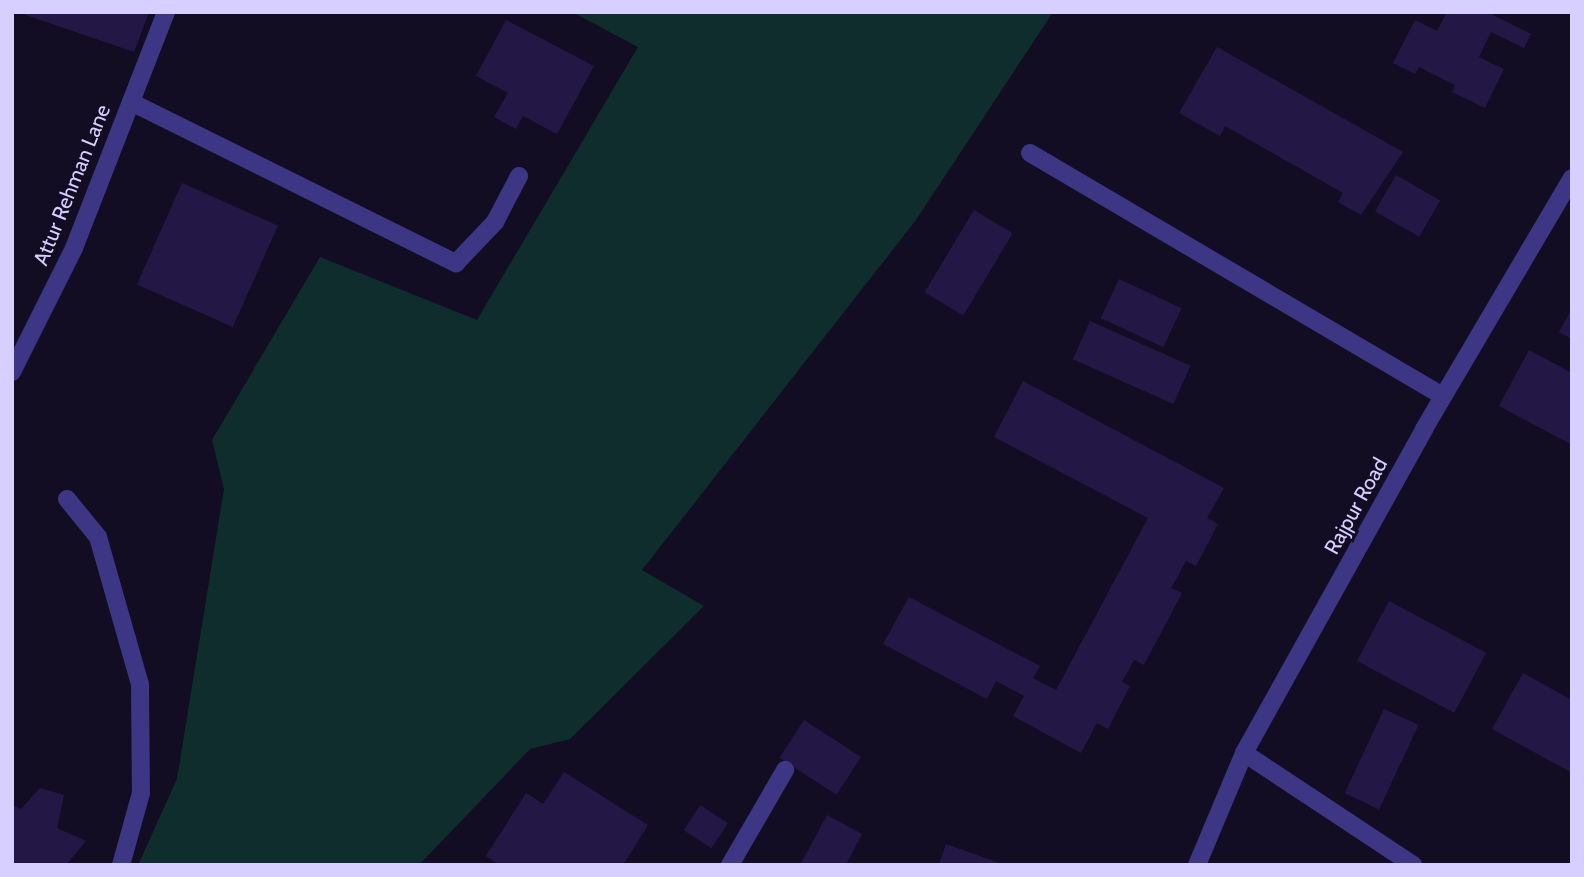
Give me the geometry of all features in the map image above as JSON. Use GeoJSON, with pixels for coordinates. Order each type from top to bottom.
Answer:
{"type":"FeatureCollection","features":[{"type":"Feature","properties":{"kind":"street","name":"Attur Rehman Lane"},"geometry":{"type":"LineString","coordinates":[[12,372],[74,248],[166,12]]}},
{"type":"Feature","properties":{"kind":"street"},"geometry":{"type":"LineString","coordinates":[[131,102],[456,263],[495,222],[519,176]]}},
{"type":"Feature","properties":{"kind":"street"},"geometry":{"type":"LineString","coordinates":[[1030,153],[1443,396]]}},
{"type":"Feature","properties":{"kind":"street","name":"Rajpur Road"},"geometry":{"type":"LineString","coordinates":[[1198,865],[1244,753],[1443,396],[1572,178]]}},
{"type":"Feature","properties":{"kind":"street"},"geometry":{"type":"LineString","coordinates":[[67,499],[98,537],[140,684],[141,793],[121,865]]}},
{"type":"Feature","properties":{"kind":"street"},"geometry":{"type":"LineString","coordinates":[[1244,753],[1413,865]]}},
{"type":"Feature","properties":{"kind":"street"},"geometry":{"type":"LineString","coordinates":[[730,865],[785,771]]}},
{"type":"Feature","properties":{"kind":"green space"},"geometry":{"type":"Polygon","coordinates":[[[572,12],[1053,12],[916,220],[642,570],[704,606],[570,739],[530,749],[419,865],[138,865],[177,779],[224,489],[212,440],[320,257],[477,320],[638,47],[572,12]]]}},
{"type":"Feature","properties":{"kind":"building"},"geometry":{"type":"Polygon","coordinates":[[[17,12],[149,12],[134,52],[17,12]]]}},
{"type":"Feature","properties":{"kind":"building"},"geometry":{"type":"Polygon","coordinates":[[[1447,12],[1487,12],[1531,34],[1524,48],[1491,32],[1479,57],[1504,69],[1485,108],[1452,92],[1455,85],[1419,67],[1415,74],[1393,63],[1415,20],[1437,31],[1447,12]]]}},
{"type":"Feature","properties":{"kind":"building"},"geometry":{"type":"Polygon","coordinates":[[[506,20],[594,66],[557,134],[523,116],[516,129],[494,117],[508,93],[476,76],[506,20]]]}},
{"type":"Feature","properties":{"kind":"building"},"geometry":{"type":"Polygon","coordinates":[[[1217,47],[1403,152],[1361,215],[1338,202],[1343,193],[1225,126],[1220,136],[1179,113],[1217,47]]]}},
{"type":"Feature","properties":{"kind":"building"},"geometry":{"type":"Polygon","coordinates":[[[1396,175],[1440,200],[1419,237],[1375,211],[1396,175]]]}},
{"type":"Feature","properties":{"kind":"building"},"geometry":{"type":"Polygon","coordinates":[[[182,183],[278,226],[233,327],[137,284],[182,183]]]}},
{"type":"Feature","properties":{"kind":"building"},"geometry":{"type":"Polygon","coordinates":[[[974,210],[1013,233],[963,315],[925,292],[974,210]]]}},
{"type":"Feature","properties":{"kind":"building"},"geometry":{"type":"Polygon","coordinates":[[[1119,279],[1182,308],[1163,347],[1101,318],[1119,279]]]}},
{"type":"Feature","properties":{"kind":"building"},"geometry":{"type":"Polygon","coordinates":[[[1572,308],[1572,339],[1559,332],[1572,308]]]}},
{"type":"Feature","properties":{"kind":"building"},"geometry":{"type":"Polygon","coordinates":[[[1090,321],[1190,366],[1173,404],[1073,359],[1090,321]]]}},
{"type":"Feature","properties":{"kind":"building"},"geometry":{"type":"Polygon","coordinates":[[[1529,350],[1572,373],[1572,445],[1499,406],[1529,350]]]}},
{"type":"Feature","properties":{"kind":"building"},"geometry":{"type":"Polygon","coordinates":[[[1023,381],[1224,488],[1207,518],[1218,524],[1196,566],[1186,561],[1171,588],[1182,593],[1144,665],[1134,660],[1122,682],[1130,686],[1108,729],[1097,723],[1081,753],[1013,716],[1024,696],[996,681],[987,699],[883,644],[909,597],[1040,666],[1033,678],[1056,690],[1148,518],[994,437],[1023,381]]]}},
{"type":"Feature","properties":{"kind":"building"},"geometry":{"type":"Polygon","coordinates":[[[1389,601],[1486,653],[1454,713],[1357,661],[1389,601]]]}},
{"type":"Feature","properties":{"kind":"building"},"geometry":{"type":"Polygon","coordinates":[[[1523,673],[1572,700],[1572,773],[1492,729],[1523,673]]]}},
{"type":"Feature","properties":{"kind":"building"},"geometry":{"type":"Polygon","coordinates":[[[1384,709],[1418,725],[1379,809],[1345,793],[1384,709]]]}},
{"type":"Feature","properties":{"kind":"building"},"geometry":{"type":"Polygon","coordinates":[[[804,720],[861,757],[837,795],[779,758],[804,720]]]}},
{"type":"Feature","properties":{"kind":"building"},"geometry":{"type":"Polygon","coordinates":[[[564,772],[648,825],[623,865],[500,865],[486,856],[526,793],[543,804],[564,772]]]}},
{"type":"Feature","properties":{"kind":"building"},"geometry":{"type":"Polygon","coordinates":[[[40,788],[64,795],[57,828],[86,841],[66,865],[12,865],[12,805],[21,809],[40,788]]]}},
{"type":"Feature","properties":{"kind":"building"},"geometry":{"type":"Polygon","coordinates":[[[700,805],[728,823],[711,848],[684,830],[700,805]]]}},
{"type":"Feature","properties":{"kind":"building"},"geometry":{"type":"Polygon","coordinates":[[[827,815],[862,834],[846,865],[800,865],[827,815]]]}},
{"type":"Feature","properties":{"kind":"building"},"geometry":{"type":"Polygon","coordinates":[[[946,844],[1002,864],[1002,865],[939,865],[946,844]]]}}]}
